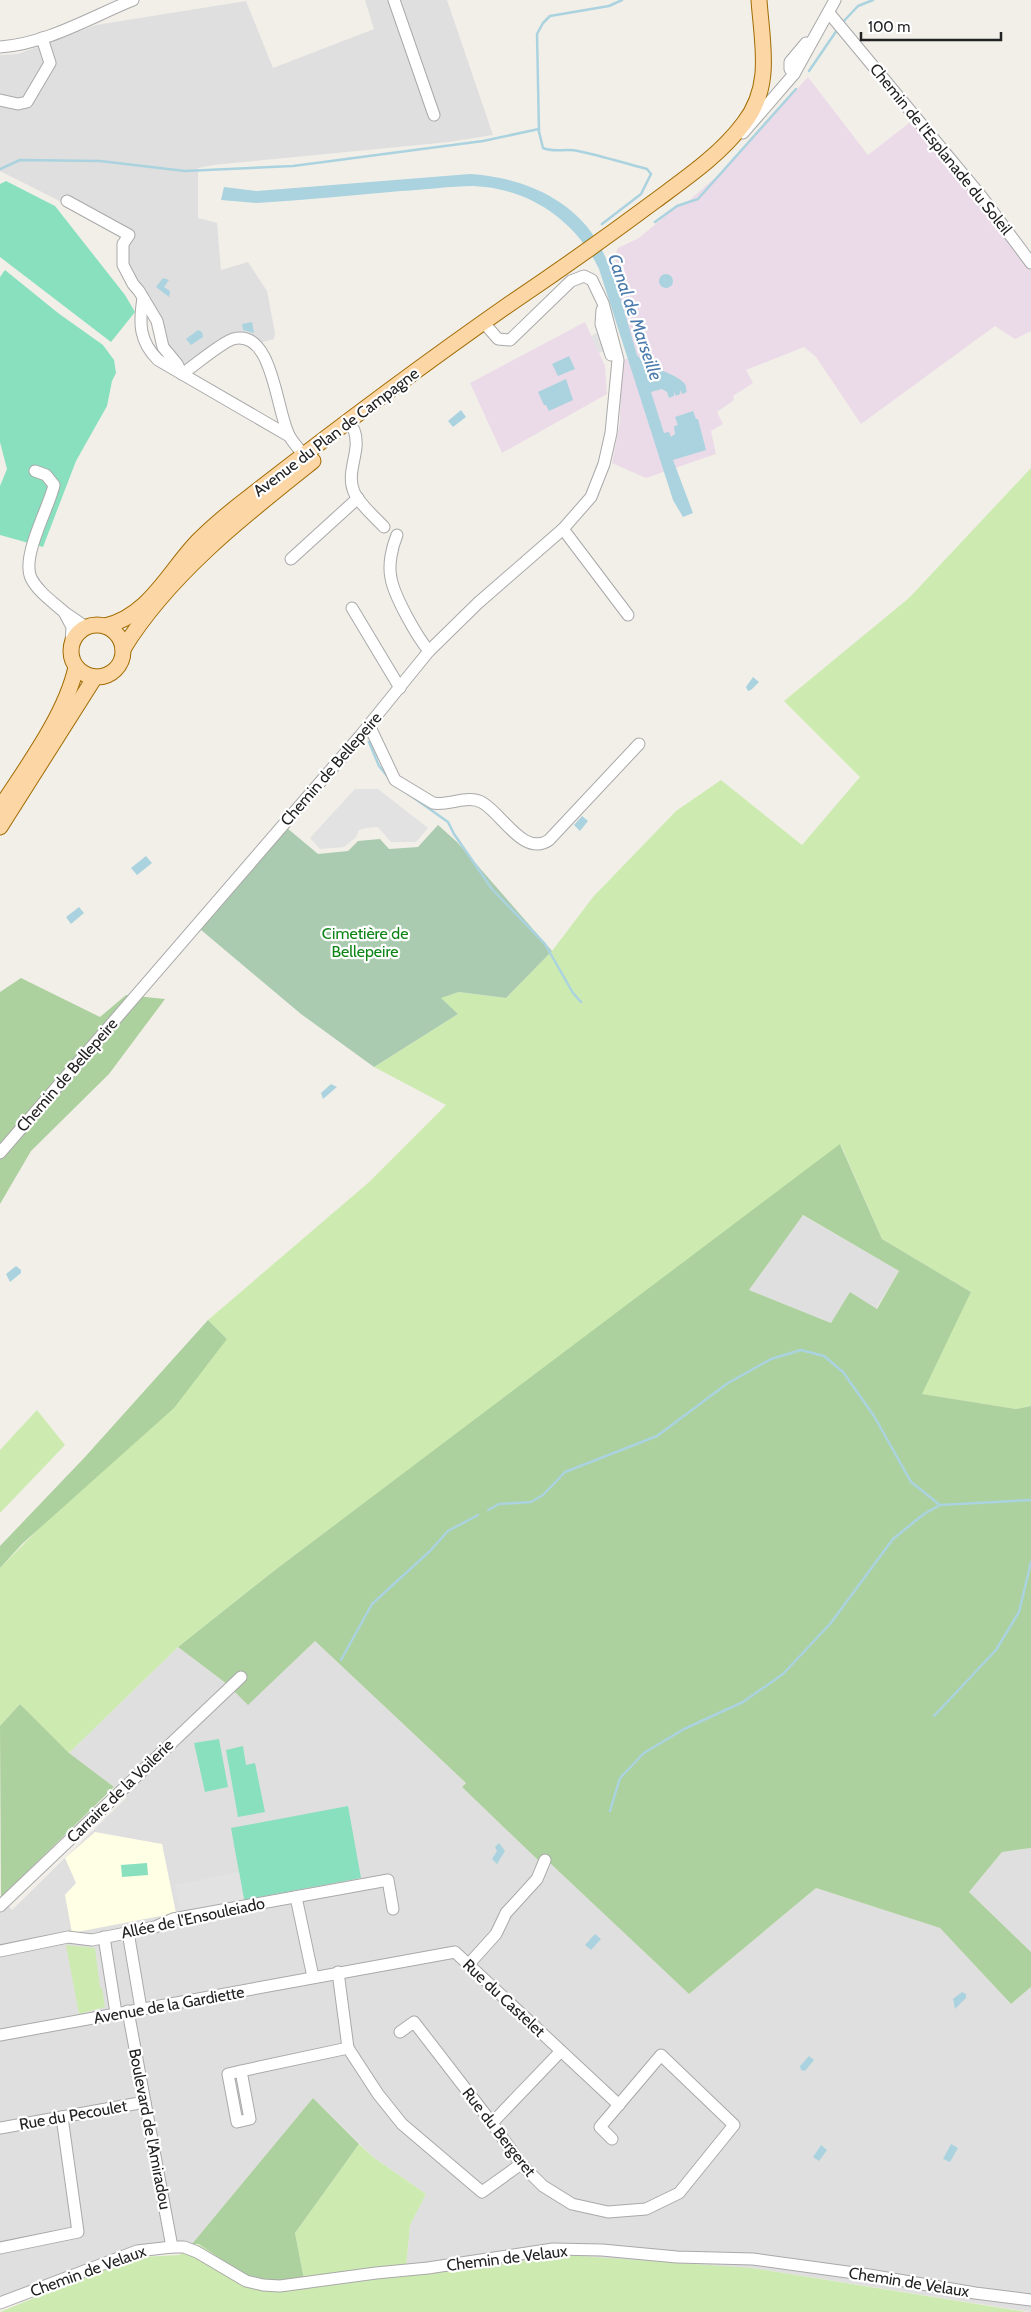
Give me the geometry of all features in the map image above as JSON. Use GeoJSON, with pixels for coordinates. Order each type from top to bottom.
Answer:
{"type":"FeatureCollection","features":[{"type":"Feature","properties":{"kind":"main road","name":"Avenue du Plan de Campagne"},"geometry":{"type":"LineString","coordinates":[[123,649],[140,624],[204,552],[258,504],[716,153],[743,125],[752,111],[762,88],[764,75],[759,0]]}},
{"type":"Feature","properties":{"kind":"main road","name":"Avenue du Plan de Campagne"},"geometry":{"type":"LineString","coordinates":[[105,626],[118,623],[132,616],[149,599],[198,541],[246,499],[346,422],[487,327]]}},
{"type":"Feature","properties":{"kind":"main road"},"geometry":{"type":"LineString","coordinates":[[99,625],[105,626],[117,634],[123,649],[122,658],[112,672],[95,677],[82,672],[76,667],[70,652],[74,637],[86,627],[99,625]]}},
{"type":"Feature","properties":{"kind":"main road"},"geometry":{"type":"LineString","coordinates":[[0,808],[29,764],[59,711],[74,679],[76,667]]}},
{"type":"Feature","properties":{"kind":"main road"},"geometry":{"type":"LineString","coordinates":[[0,827],[95,677]]}},
{"type":"Feature","properties":{"kind":"street"},"geometry":{"type":"LineString","coordinates":[[0,46],[13,46],[42,38],[133,0]]}},
{"type":"Feature","properties":{"kind":"street"},"geometry":{"type":"LineString","coordinates":[[394,0],[434,114]]}},
{"type":"Feature","properties":{"kind":"street"},"geometry":{"type":"LineString","coordinates":[[716,153],[744,133],[794,74],[790,68],[790,62],[822,25],[835,0]]}},
{"type":"Feature","properties":{"kind":"street","name":"Chemin de l'Esplanade du Soleil"},"geometry":{"type":"LineString","coordinates":[[829,13],[981,196],[1031,263]]}},
{"type":"Feature","properties":{"kind":"street"},"geometry":{"type":"LineString","coordinates":[[0,100],[18,104],[27,102],[50,63],[42,38]]}},
{"type":"Feature","properties":{"kind":"street"},"geometry":{"type":"LineString","coordinates":[[67,201],[129,235],[124,244],[123,265],[132,284],[143,298],[159,326],[163,347],[177,364],[182,374]]}},
{"type":"Feature","properties":{"kind":"street","name":"Chemin de Bellepeire"},"geometry":{"type":"LineString","coordinates":[[0,1153],[369,726],[429,651],[478,603],[563,529],[591,497],[604,464],[615,406],[618,354],[603,303],[592,280],[587,276],[580,276],[571,281],[514,337],[502,341],[487,327]]}},
{"type":"Feature","properties":{"kind":"street"},"geometry":{"type":"LineString","coordinates":[[143,298],[140,330],[144,342],[158,360],[289,436]]}},
{"type":"Feature","properties":{"kind":"street"},"geometry":{"type":"LineString","coordinates":[[182,374],[233,339],[245,339],[257,345],[267,365],[289,436],[304,455]]}},
{"type":"Feature","properties":{"kind":"street"},"geometry":{"type":"LineString","coordinates":[[354,430],[357,444],[351,482],[354,492],[384,528]]}},
{"type":"Feature","properties":{"kind":"street"},"geometry":{"type":"LineString","coordinates":[[35,471],[46,475],[54,485],[32,548],[29,572],[40,590],[64,612],[86,627]]}},
{"type":"Feature","properties":{"kind":"street"},"geometry":{"type":"LineString","coordinates":[[291,559],[358,498]]}},
{"type":"Feature","properties":{"kind":"street"},"geometry":{"type":"LineString","coordinates":[[563,529],[628,615]]}},
{"type":"Feature","properties":{"kind":"street"},"geometry":{"type":"LineString","coordinates":[[397,535],[393,545],[391,578],[393,588],[418,637],[429,651]]}},
{"type":"Feature","properties":{"kind":"street"},"geometry":{"type":"LineString","coordinates":[[352,608],[400,688]]}},
{"type":"Feature","properties":{"kind":"street"},"geometry":{"type":"LineString","coordinates":[[64,612],[72,627],[71,644]]}},
{"type":"Feature","properties":{"kind":"street"},"geometry":{"type":"LineString","coordinates":[[369,726],[394,780],[433,803],[439,804],[467,800],[483,803],[524,840],[533,845],[542,844],[550,840],[639,744]]}},
{"type":"Feature","properties":{"kind":"street","name":"Carraire de la Voilerie"},"geometry":{"type":"LineString","coordinates":[[0,1906],[241,1677]]}},
{"type":"Feature","properties":{"kind":"street"},"geometry":{"type":"LineString","coordinates":[[468,1965],[496,1934],[506,1913],[537,1879],[545,1860]]}},
{"type":"Feature","properties":{"kind":"street","name":"Allée de l'Ensouleiado"},"geometry":{"type":"LineString","coordinates":[[0,1951],[68,1938],[84,1940],[104,1937],[184,1918],[388,1880],[393,1909]]}},
{"type":"Feature","properties":{"kind":"street"},"geometry":{"type":"LineString","coordinates":[[296,1897],[313,1977]]}},
{"type":"Feature","properties":{"kind":"street"},"geometry":{"type":"LineString","coordinates":[[128,1932],[141,2009]]}},
{"type":"Feature","properties":{"kind":"street"},"geometry":{"type":"LineString","coordinates":[[104,1937],[116,2013]]}},
{"type":"Feature","properties":{"kind":"street","name":"Rue du Castelet"},"geometry":{"type":"LineString","coordinates":[[338,1972],[455,1952],[619,2105]]}},
{"type":"Feature","properties":{"kind":"street"},"geometry":{"type":"LineString","coordinates":[[338,1972],[348,2048],[378,2094],[402,2124],[482,2192],[521,2164]]}},
{"type":"Feature","properties":{"kind":"street","name":"Avenue de la Gardiette"},"geometry":{"type":"LineString","coordinates":[[0,2035],[22,2033],[116,2013],[235,1994],[338,1972]]}},
{"type":"Feature","properties":{"kind":"street","name":"Boulevard de l'Amiradou"},"geometry":{"type":"LineString","coordinates":[[128,2011],[172,2247]]}},
{"type":"Feature","properties":{"kind":"street","name":"Rue du Bergeret"},"geometry":{"type":"LineString","coordinates":[[400,2032],[414,2022],[492,2123],[521,2164],[543,2186],[572,2204],[608,2212],[646,2209],[679,2193],[734,2125],[661,2055],[600,2128],[612,2139]]}},
{"type":"Feature","properties":{"kind":"street"},"geometry":{"type":"LineString","coordinates":[[241,2071],[348,2048]]}},
{"type":"Feature","properties":{"kind":"street"},"geometry":{"type":"LineString","coordinates":[[492,2123],[560,2051]]}},
{"type":"Feature","properties":{"kind":"street","name":"Rue du Pecoulet"},"geometry":{"type":"LineString","coordinates":[[0,2128],[145,2102]]}},
{"type":"Feature","properties":{"kind":"street"},"geometry":{"type":"LineString","coordinates":[[0,2248],[78,2232],[62,2117]]}},
{"type":"Feature","properties":{"kind":"street","name":"Chemin de Velaux"},"geometry":{"type":"LineString","coordinates":[[0,2303],[137,2251],[172,2247],[184,2247],[197,2252],[246,2281],[263,2285],[280,2286],[428,2268],[553,2249],[602,2250],[677,2257],[753,2259],[1031,2300]]}},
{"type":"Feature","properties":{"kind":"shaded area"},"geometry":{"type":"Polygon","coordinates":[[[365,0],[447,0],[493,135],[449,142],[198,168],[198,218],[217,223],[221,270],[248,262],[267,291],[275,333],[274,339],[252,345],[232,342],[186,372],[130,285],[123,233],[0,171],[0,55],[18,54],[96,25],[246,1],[273,68],[374,29],[365,0]]]}},
{"type":"Feature","properties":{"kind":"shaded area"},"geometry":{"type":"Polygon","coordinates":[[[808,77],[868,155],[913,120],[1031,262],[1031,331],[1015,339],[995,326],[861,424],[816,357],[804,347],[746,370],[753,383],[733,396],[734,400],[717,412],[723,424],[711,431],[716,454],[646,478],[612,463],[620,422],[621,381],[624,360],[637,355],[611,271],[619,268],[614,258],[618,248],[639,238],[676,207],[685,204],[725,169],[808,77]]]}},
{"type":"Feature","properties":{"kind":"shaded area"},"geometry":{"type":"Polygon","coordinates":[[[585,322],[605,366],[607,394],[502,453],[470,383],[585,322]]]}},
{"type":"Feature","properties":{"kind":"shaded area"},"geometry":{"type":"Polygon","coordinates":[[[603,330],[609,348],[599,353],[591,336],[603,330]]]}},
{"type":"Feature","properties":{"kind":"shaded area"},"geometry":{"type":"Polygon","coordinates":[[[355,789],[378,789],[428,828],[416,842],[391,842],[378,827],[367,828],[359,830],[356,837],[344,847],[320,849],[310,838],[355,789]]]}},
{"type":"Feature","properties":{"kind":"shaded area"},"geometry":{"type":"Polygon","coordinates":[[[802,1215],[899,1271],[876,1309],[831,1323],[749,1290],[802,1215]]]}},
{"type":"Feature","properties":{"kind":"shaded area"},"geometry":{"type":"Polygon","coordinates":[[[315,1641],[466,1783],[462,1787],[539,1861],[551,1864],[689,1994],[816,1888],[940,1928],[1011,2004],[1031,1987],[1031,2312],[752,2268],[478,2268],[407,2276],[410,2225],[426,2194],[373,2157],[313,2098],[192,2244],[186,2241],[137,2246],[34,2283],[0,2299],[0,1896],[12,1910],[127,1797],[69,1753],[178,1647],[227,1684],[315,1641]]]}},
{"type":"Feature","properties":{"kind":"shaded area"},"geometry":{"type":"Polygon","coordinates":[[[95,1832],[162,1844],[176,1913],[72,1933],[65,1895],[76,1883],[65,1858],[95,1832]]]}},
{"type":"Feature","properties":{"kind":"shaded area"},"geometry":{"type":"Polygon","coordinates":[[[1031,1848],[1031,1952],[969,1892],[1002,1852],[1031,1848]]]}},
{"type":"Feature","properties":{"kind":"shaded area"},"geometry":{"type":"Polygon","coordinates":[[[239,1872],[244,1900],[180,1911],[175,1885],[239,1872]]]}},
{"type":"Feature","properties":{"kind":"green space"},"geometry":{"type":"Polygon","coordinates":[[[6,181],[55,206],[125,295],[135,312],[111,342],[0,257],[0,184],[6,181]]]}},
{"type":"Feature","properties":{"kind":"green space"},"geometry":{"type":"Polygon","coordinates":[[[5,270],[58,313],[103,345],[114,360],[116,373],[112,381],[107,406],[76,461],[43,547],[0,535],[0,486],[7,469],[0,442],[0,277],[5,270]]]}},
{"type":"Feature","properties":{"kind":"green space"},"geometry":{"type":"Polygon","coordinates":[[[1031,468],[1031,1406],[1016,1409],[921,1394],[971,1292],[882,1239],[841,1145],[275,1570],[178,1647],[69,1753],[20,1704],[0,1726],[0,1568],[227,1339],[208,1320],[368,1183],[446,1105],[374,1067],[458,1014],[440,998],[459,992],[506,998],[552,951],[593,897],[676,811],[721,780],[802,845],[860,777],[784,701],[909,598],[1031,468]]]}},
{"type":"Feature","properties":{"kind":"green space","name":"Cimetière de Bellepeire"},"geometry":{"type":"Polygon","coordinates":[[[438,825],[457,842],[552,951],[506,998],[459,992],[441,998],[458,1014],[374,1067],[301,1014],[200,929],[287,828],[318,854],[348,851],[358,841],[380,839],[389,849],[418,847],[438,825]]]}},
{"type":"Feature","properties":{"kind":"green space"},"geometry":{"type":"Polygon","coordinates":[[[21,978],[100,1017],[126,995],[165,999],[109,1074],[31,1151],[0,1204],[0,992],[21,978]]]}},
{"type":"Feature","properties":{"kind":"green space"},"geometry":{"type":"Polygon","coordinates":[[[840,1144],[882,1239],[971,1292],[922,1394],[1016,1409],[1031,1406],[1031,1848],[1002,1852],[969,1892],[1031,1952],[1031,1987],[1011,2004],[940,1928],[816,1888],[689,1994],[551,1864],[539,1861],[462,1787],[466,1783],[315,1641],[248,1705],[227,1684],[178,1647],[275,1570],[840,1144]],[[803,1215],[749,1290],[831,1323],[850,1292],[877,1309],[899,1271],[803,1215]]]}},
{"type":"Feature","properties":{"kind":"green space"},"geometry":{"type":"Polygon","coordinates":[[[208,1320],[227,1339],[174,1408],[22,1544],[0,1568],[0,1546],[85,1457],[208,1320]]]}},
{"type":"Feature","properties":{"kind":"green space"},"geometry":{"type":"Polygon","coordinates":[[[37,1410],[65,1445],[0,1513],[0,1450],[37,1410]]]}},
{"type":"Feature","properties":{"kind":"green space"},"geometry":{"type":"Polygon","coordinates":[[[20,1704],[69,1753],[114,1787],[1,1897],[0,1726],[20,1704]]]}},
{"type":"Feature","properties":{"kind":"green space"},"geometry":{"type":"Polygon","coordinates":[[[219,1739],[228,1787],[205,1792],[194,1743],[219,1739]]]}},
{"type":"Feature","properties":{"kind":"green space"},"geometry":{"type":"Polygon","coordinates":[[[243,1746],[246,1765],[255,1763],[265,1812],[238,1817],[226,1750],[243,1746]]]}},
{"type":"Feature","properties":{"kind":"green space"},"geometry":{"type":"Polygon","coordinates":[[[348,1806],[361,1878],[244,1900],[231,1828],[348,1806]]]}},
{"type":"Feature","properties":{"kind":"green space"},"geometry":{"type":"Polygon","coordinates":[[[147,1863],[148,1875],[122,1877],[121,1865],[147,1863]]]}},
{"type":"Feature","properties":{"kind":"green space"},"geometry":{"type":"Polygon","coordinates":[[[66,1945],[95,1948],[100,1988],[102,1988],[105,2007],[79,2014],[66,1945]]]}},
{"type":"Feature","properties":{"kind":"green space"},"geometry":{"type":"Polygon","coordinates":[[[313,2098],[359,2144],[295,2233],[304,2279],[276,2281],[248,2278],[199,2244],[192,2244],[313,2098]]]}},
{"type":"Feature","properties":{"kind":"green space"},"geometry":{"type":"Polygon","coordinates":[[[359,2144],[373,2157],[426,2194],[410,2225],[406,2268],[408,2276],[564,2255],[752,2268],[1027,2312],[0,2312],[82,2278],[142,2257],[179,2255],[199,2244],[248,2278],[304,2279],[295,2233],[359,2144]]]}},
{"type":"Feature","properties":{"kind":"water"},"geometry":{"type":"Polygon","coordinates":[[[470,174],[508,180],[544,193],[560,202],[575,214],[599,244],[616,284],[637,355],[648,363],[678,378],[686,386],[687,392],[682,394],[680,390],[680,394],[676,396],[674,392],[674,396],[669,398],[667,392],[662,389],[651,392],[664,433],[669,432],[671,437],[675,434],[674,426],[678,425],[675,417],[693,411],[696,419],[698,419],[706,450],[673,460],[693,513],[683,517],[673,500],[599,269],[577,235],[548,210],[531,200],[513,193],[473,186],[257,203],[221,200],[224,187],[257,191],[470,174]]]}},
{"type":"Feature","properties":{"kind":"water"},"geometry":{"type":"Polygon","coordinates":[[[663,274],[669,274],[673,281],[669,288],[663,288],[659,284],[659,278],[663,274]]]}},
{"type":"Feature","properties":{"kind":"water"},"geometry":{"type":"Polygon","coordinates":[[[163,278],[169,280],[164,287],[170,291],[169,297],[156,287],[163,278]]]}},
{"type":"Feature","properties":{"kind":"water"},"geometry":{"type":"Polygon","coordinates":[[[252,322],[254,333],[243,330],[242,324],[252,322]]]}},
{"type":"Feature","properties":{"kind":"water"},"geometry":{"type":"Polygon","coordinates":[[[198,330],[202,332],[203,337],[191,345],[186,339],[198,330]]]}},
{"type":"Feature","properties":{"kind":"water"},"geometry":{"type":"Polygon","coordinates":[[[569,356],[575,369],[558,376],[552,364],[569,356]]]}},
{"type":"Feature","properties":{"kind":"water"},"geometry":{"type":"Polygon","coordinates":[[[566,379],[573,400],[549,411],[538,392],[566,379]]]}},
{"type":"Feature","properties":{"kind":"water"},"geometry":{"type":"Polygon","coordinates":[[[461,410],[466,417],[453,427],[448,421],[461,410]]]}},
{"type":"Feature","properties":{"kind":"water"},"geometry":{"type":"Polygon","coordinates":[[[753,677],[759,682],[748,691],[746,687],[753,677]]]}},
{"type":"Feature","properties":{"kind":"water"},"geometry":{"type":"Polygon","coordinates":[[[582,816],[588,821],[580,831],[574,825],[582,816]]]}},
{"type":"Feature","properties":{"kind":"water"},"geometry":{"type":"Polygon","coordinates":[[[146,856],[152,863],[137,875],[131,868],[146,856]]]}},
{"type":"Feature","properties":{"kind":"water"},"geometry":{"type":"Polygon","coordinates":[[[79,907],[84,913],[71,924],[66,917],[79,907]]]}},
{"type":"Feature","properties":{"kind":"water"},"geometry":{"type":"Polygon","coordinates":[[[331,1084],[337,1087],[323,1099],[321,1093],[331,1084]]]}},
{"type":"Feature","properties":{"kind":"water"},"geometry":{"type":"Polygon","coordinates":[[[16,1266],[21,1270],[21,1273],[10,1282],[6,1274],[16,1266]]]}},
{"type":"Feature","properties":{"kind":"water"},"geometry":{"type":"Polygon","coordinates":[[[499,1843],[505,1851],[497,1864],[492,1859],[497,1851],[495,1847],[499,1843]]]}},
{"type":"Feature","properties":{"kind":"water"},"geometry":{"type":"Polygon","coordinates":[[[595,1934],[601,1939],[591,1950],[585,1945],[595,1934]]]}},
{"type":"Feature","properties":{"kind":"water"},"geometry":{"type":"Polygon","coordinates":[[[962,1992],[966,1994],[966,1998],[955,2009],[953,1999],[962,1992]]]}},
{"type":"Feature","properties":{"kind":"water"},"geometry":{"type":"Polygon","coordinates":[[[809,2056],[814,2060],[805,2071],[801,2070],[800,2066],[809,2056]]]}},
{"type":"Feature","properties":{"kind":"water"},"geometry":{"type":"Polygon","coordinates":[[[951,2144],[958,2148],[950,2162],[943,2159],[951,2144]]]}},
{"type":"Feature","properties":{"kind":"water"},"geometry":{"type":"Polygon","coordinates":[[[821,2145],[827,2150],[819,2161],[813,2157],[821,2145]]]}},
{"type":"Feature","properties":{"kind":"waterway"},"geometry":{"type":"LineString","coordinates":[[602,224],[641,194],[651,174],[647,169],[587,153],[574,150],[543,148],[539,132],[537,34],[543,23],[550,16],[609,6],[622,0]]}},
{"type":"Feature","properties":{"kind":"waterway"},"geometry":{"type":"LineString","coordinates":[[842,23],[858,6],[873,0]]}},
{"type":"Feature","properties":{"kind":"waterway"},"geometry":{"type":"LineString","coordinates":[[809,71],[837,30]]}},
{"type":"Feature","properties":{"kind":"waterway"},"geometry":{"type":"LineString","coordinates":[[655,222],[677,206],[698,199],[796,89]]}},
{"type":"Feature","properties":{"kind":"waterway"},"geometry":{"type":"LineString","coordinates":[[0,169],[20,160],[100,161],[185,171],[293,166],[483,141],[539,129]]}},
{"type":"Feature","properties":{"kind":"waterway"},"geometry":{"type":"LineString","coordinates":[[369,742],[379,766],[388,777]]}},
{"type":"Feature","properties":{"kind":"waterway"},"geometry":{"type":"LineString","coordinates":[[397,786],[448,822],[454,834],[492,889],[545,944],[573,993],[581,1002]]}},
{"type":"Feature","properties":{"kind":"waterway"},"geometry":{"type":"LineString","coordinates":[[488,1510],[499,1504],[531,1502],[543,1495],[565,1472],[657,1436],[728,1383],[771,1359],[801,1350],[824,1356],[843,1372],[874,1416],[911,1482],[940,1505],[1031,1500]]}},
{"type":"Feature","properties":{"kind":"waterway"},"geometry":{"type":"LineString","coordinates":[[610,1811],[620,1778],[644,1753],[684,1729],[743,1702],[783,1674],[830,1624],[893,1539],[924,1514],[940,1505]]}},
{"type":"Feature","properties":{"kind":"waterway"},"geometry":{"type":"LineString","coordinates":[[341,1660],[372,1604],[430,1551],[448,1531],[478,1515]]}},
{"type":"Feature","properties":{"kind":"waterway"},"geometry":{"type":"LineString","coordinates":[[934,1716],[996,1650],[1019,1612],[1031,1562]]}},
{"type":"Feature","properties":{"kind":"water label","name":"Canal de Marseille"},"geometry":{"type":"Point","coordinates":[635,317]}}]}
